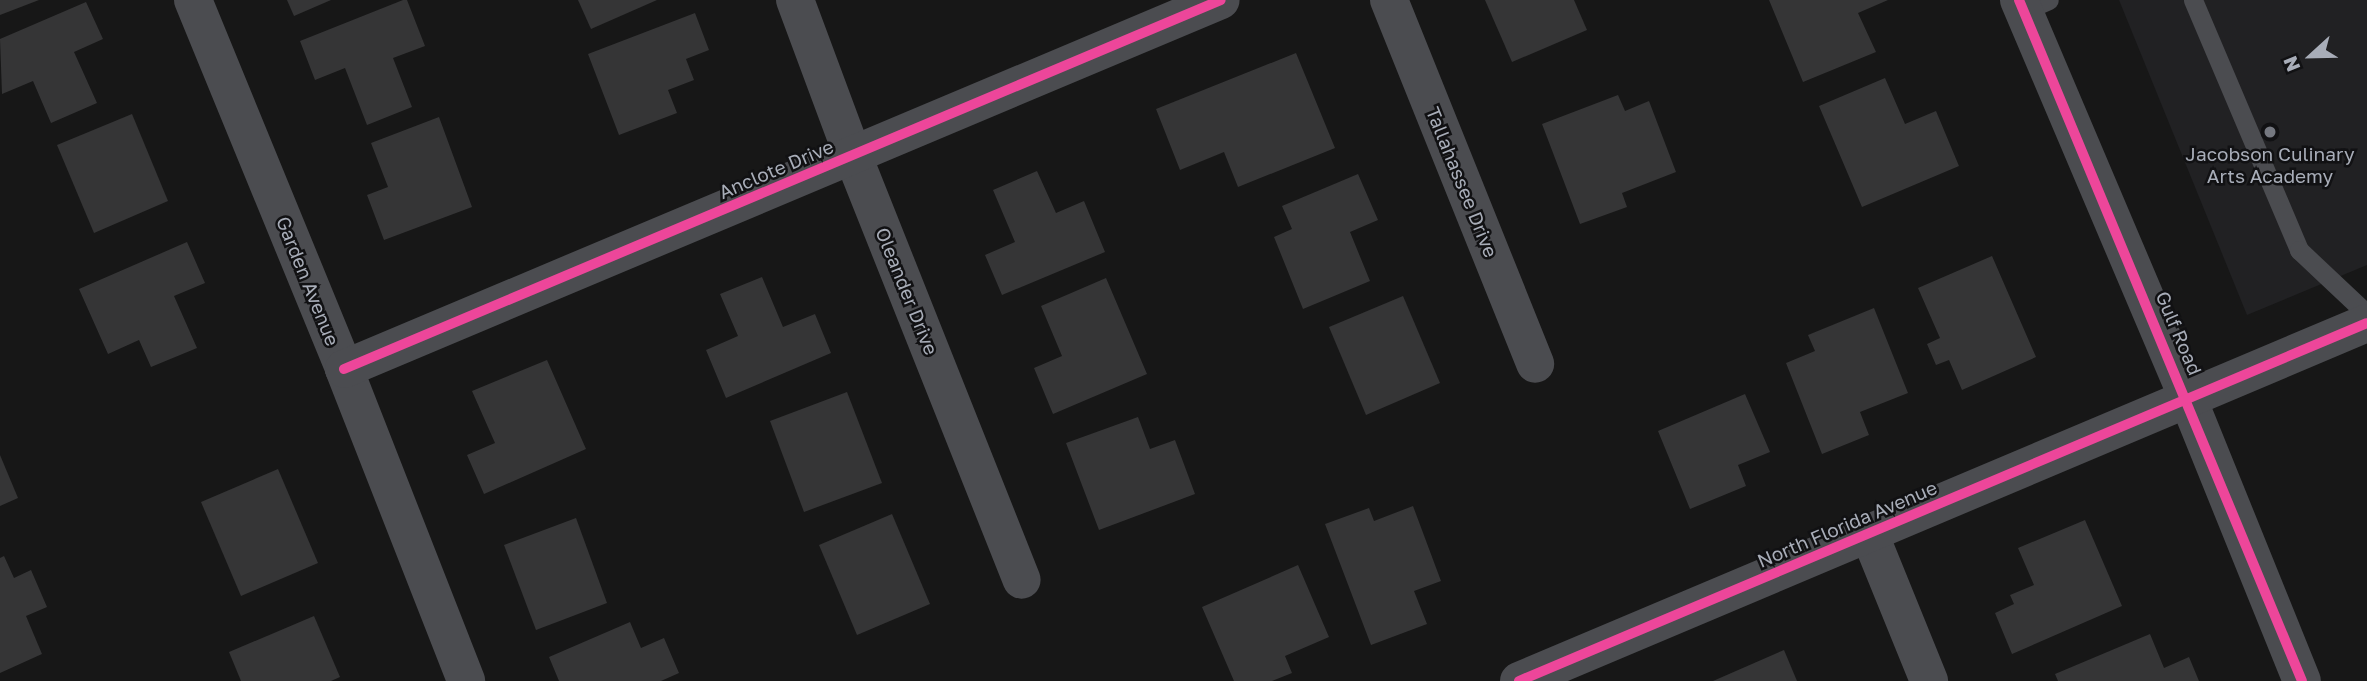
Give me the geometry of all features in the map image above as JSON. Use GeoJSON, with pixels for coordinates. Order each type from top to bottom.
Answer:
{"type":"FeatureCollection","features":[{"type":"Feature","properties":{"kind":"street","name":"Garden Avenue"},"geometry":{"type":"LineString","coordinates":[[193,0],[344,369],[466,681]]}},
{"type":"Feature","properties":{"kind":"street","name":"Oleander Drive"},"geometry":{"type":"LineString","coordinates":[[795,0],[853,156],[1022,580]]}},
{"type":"Feature","properties":{"kind":"street","name":"Anclote Drive"},"geometry":{"type":"LineString","coordinates":[[344,369],[1221,0]]}},
{"type":"Feature","properties":{"kind":"street","name":"Tallahassee Drive"},"geometry":{"type":"LineString","coordinates":[[1389,0],[1535,364]]}},
{"type":"Feature","properties":{"kind":"street","name":"Gulf Road"},"geometry":{"type":"LineString","coordinates":[[2031,4],[2302,681]]}},
{"type":"Feature","properties":{"kind":"street","name":"North Florida Avenue"},"geometry":{"type":"LineString","coordinates":[[1519,681],[2367,323]]}},
{"type":"Feature","properties":{"kind":"street"},"geometry":{"type":"LineString","coordinates":[[1869,533],[1929,681]]}},
{"type":"Feature","properties":{"kind":"lane"},"geometry":{"type":"LineString","coordinates":[[2193,0],[2299,250],[2367,314]]}},
{"type":"Feature","properties":{"kind":"shaded area","name":"Jacobson Culinary Arts Academy"},"geometry":{"type":"Polygon","coordinates":[[[2119,0],[2367,0],[2367,265],[2247,315],[2119,0]]]}},
{"type":"Feature","properties":{"kind":"building"},"geometry":{"type":"Polygon","coordinates":[[[0,0],[39,0],[0,15],[0,0]]]}},
{"type":"Feature","properties":{"kind":"building"},"geometry":{"type":"Polygon","coordinates":[[[287,0],[331,0],[294,16],[287,0]]]}},
{"type":"Feature","properties":{"kind":"building"},"geometry":{"type":"Polygon","coordinates":[[[407,0],[425,46],[393,58],[412,107],[367,125],[345,68],[315,80],[300,41],[407,0]]]}},
{"type":"Feature","properties":{"kind":"building"},"geometry":{"type":"Polygon","coordinates":[[[578,0],[657,0],[591,29],[578,0]]]}},
{"type":"Feature","properties":{"kind":"building"},"geometry":{"type":"Polygon","coordinates":[[[1485,0],[1574,0],[1587,30],[1512,62],[1485,0]]]}},
{"type":"Feature","properties":{"kind":"building"},"geometry":{"type":"Polygon","coordinates":[[[1769,0],[1888,0],[1858,13],[1876,52],[1803,82],[1769,0]]]}},
{"type":"Feature","properties":{"kind":"building"},"geometry":{"type":"Polygon","coordinates":[[[86,2],[103,39],[74,52],[97,103],[51,123],[33,81],[2,94],[0,39],[86,2]]]}},
{"type":"Feature","properties":{"kind":"building"},"geometry":{"type":"Polygon","coordinates":[[[695,13],[709,50],[686,59],[694,80],[668,90],[677,113],[619,135],[588,54],[695,13]]]}},
{"type":"Feature","properties":{"kind":"building"},"geometry":{"type":"Polygon","coordinates":[[[1296,53],[1335,148],[1238,187],[1224,152],[1180,170],[1156,109],[1296,53]]]}},
{"type":"Feature","properties":{"kind":"building"},"geometry":{"type":"Polygon","coordinates":[[[1885,78],[1905,124],[1936,111],[1959,166],[1862,207],[1819,106],[1885,78]]]}},
{"type":"Feature","properties":{"kind":"building"},"geometry":{"type":"Polygon","coordinates":[[[1618,95],[1625,111],[1649,101],[1676,172],[1622,193],[1627,207],[1580,224],[1542,124],[1618,95]]]}},
{"type":"Feature","properties":{"kind":"building"},"geometry":{"type":"Polygon","coordinates":[[[132,114],[168,201],[94,233],[57,145],[132,114]]]}},
{"type":"Feature","properties":{"kind":"building"},"geometry":{"type":"Polygon","coordinates":[[[439,117],[472,207],[384,240],[367,195],[388,187],[371,143],[439,117]]]}},
{"type":"Feature","properties":{"kind":"building"},"geometry":{"type":"Polygon","coordinates":[[[1037,171],[1056,213],[1084,201],[1105,252],[1002,295],[985,255],[1015,242],[993,190],[1037,171]]]}},
{"type":"Feature","properties":{"kind":"building"},"geometry":{"type":"Polygon","coordinates":[[[1358,174],[1378,220],[1350,232],[1370,281],[1303,309],[1274,237],[1292,229],[1282,206],[1358,174]]]}},
{"type":"Feature","properties":{"kind":"building"},"geometry":{"type":"Polygon","coordinates":[[[187,242],[205,283],[174,296],[197,348],[151,367],[139,340],[108,354],[79,289],[187,242]]]}},
{"type":"Feature","properties":{"kind":"building"},"geometry":{"type":"Polygon","coordinates":[[[1992,256],[2036,357],[1962,390],[1949,360],[1936,365],[1927,344],[1940,338],[1918,288],[1992,256]]]}},
{"type":"Feature","properties":{"kind":"building"},"geometry":{"type":"Polygon","coordinates":[[[762,277],[783,327],[815,314],[831,353],[726,398],[706,350],[738,336],[720,294],[762,277]]]}},
{"type":"Feature","properties":{"kind":"building"},"geometry":{"type":"Polygon","coordinates":[[[1106,278],[1147,374],[1053,414],[1034,368],[1062,356],[1041,306],[1106,278]]]}},
{"type":"Feature","properties":{"kind":"building"},"geometry":{"type":"Polygon","coordinates":[[[1403,296],[1440,383],[1366,415],[1329,327],[1403,296]]]}},
{"type":"Feature","properties":{"kind":"building"},"geometry":{"type":"Polygon","coordinates":[[[1874,308],[1908,393],[1860,412],[1869,435],[1822,454],[1786,363],[1815,351],[1808,335],[1874,308]]]}},
{"type":"Feature","properties":{"kind":"building"},"geometry":{"type":"Polygon","coordinates":[[[547,360],[586,449],[484,494],[467,455],[495,443],[472,391],[547,360]]]}},
{"type":"Feature","properties":{"kind":"building"},"geometry":{"type":"Polygon","coordinates":[[[847,392],[882,483],[804,512],[770,421],[847,392]]]}},
{"type":"Feature","properties":{"kind":"building"},"geometry":{"type":"Polygon","coordinates":[[[1745,394],[1770,452],[1738,465],[1746,486],[1690,509],[1658,431],[1745,394]]]}},
{"type":"Feature","properties":{"kind":"building"},"geometry":{"type":"Polygon","coordinates":[[[1138,417],[1150,449],[1175,440],[1195,494],[1099,530],[1066,443],[1138,417]]]}},
{"type":"Feature","properties":{"kind":"building"},"geometry":{"type":"Polygon","coordinates":[[[0,455],[18,498],[0,506],[0,455]]]}},
{"type":"Feature","properties":{"kind":"building"},"geometry":{"type":"Polygon","coordinates":[[[278,469],[318,563],[241,596],[201,502],[278,469]]]}},
{"type":"Feature","properties":{"kind":"building"},"geometry":{"type":"Polygon","coordinates":[[[1413,506],[1441,581],[1414,591],[1427,624],[1371,645],[1325,524],[1369,508],[1374,521],[1413,506]]]}},
{"type":"Feature","properties":{"kind":"building"},"geometry":{"type":"Polygon","coordinates":[[[892,514],[930,604],[857,635],[819,545],[892,514]]]}},
{"type":"Feature","properties":{"kind":"building"},"geometry":{"type":"Polygon","coordinates":[[[576,518],[607,603],[536,630],[504,545],[576,518]]]}},
{"type":"Feature","properties":{"kind":"building"},"geometry":{"type":"Polygon","coordinates":[[[2085,520],[2122,606],[2012,654],[1995,613],[2014,604],[2010,595],[2034,585],[2018,548],[2085,520]]]}},
{"type":"Feature","properties":{"kind":"building"},"geometry":{"type":"Polygon","coordinates":[[[4,556],[14,578],[31,570],[47,607],[26,616],[42,654],[0,673],[0,558],[4,556]]]}},
{"type":"Feature","properties":{"kind":"building"},"geometry":{"type":"Polygon","coordinates":[[[1298,565],[1329,637],[1285,656],[1292,673],[1272,681],[1234,681],[1202,607],[1298,565]]]}},
{"type":"Feature","properties":{"kind":"building"},"geometry":{"type":"Polygon","coordinates":[[[314,616],[340,677],[331,681],[241,681],[229,652],[314,616]]]}},
{"type":"Feature","properties":{"kind":"building"},"geometry":{"type":"Polygon","coordinates":[[[630,622],[641,648],[664,638],[679,673],[661,681],[559,681],[549,657],[630,622]]]}},
{"type":"Feature","properties":{"kind":"building"},"geometry":{"type":"Polygon","coordinates":[[[2150,634],[2164,668],[2189,657],[2199,681],[2058,681],[2055,674],[2150,634]]]}},
{"type":"Feature","properties":{"kind":"building"},"geometry":{"type":"Polygon","coordinates":[[[1784,650],[1797,681],[1713,681],[1784,650]]]}},
{"type":"Feature","properties":{"kind":"cycle path"},"geometry":{"type":"LineString","coordinates":[[344,369],[1221,0]]}},
{"type":"Feature","properties":{"kind":"cycle path"},"geometry":{"type":"LineString","coordinates":[[2019,0],[2302,681]]}},
{"type":"Feature","properties":{"kind":"cycle path"},"geometry":{"type":"LineString","coordinates":[[1519,681],[2367,323]]}},
{"type":"Feature","properties":{"kind":"place","name":"Jacobson Culinary Arts Academy"},"geometry":{"type":"Point","coordinates":[2270,132]}}]}
